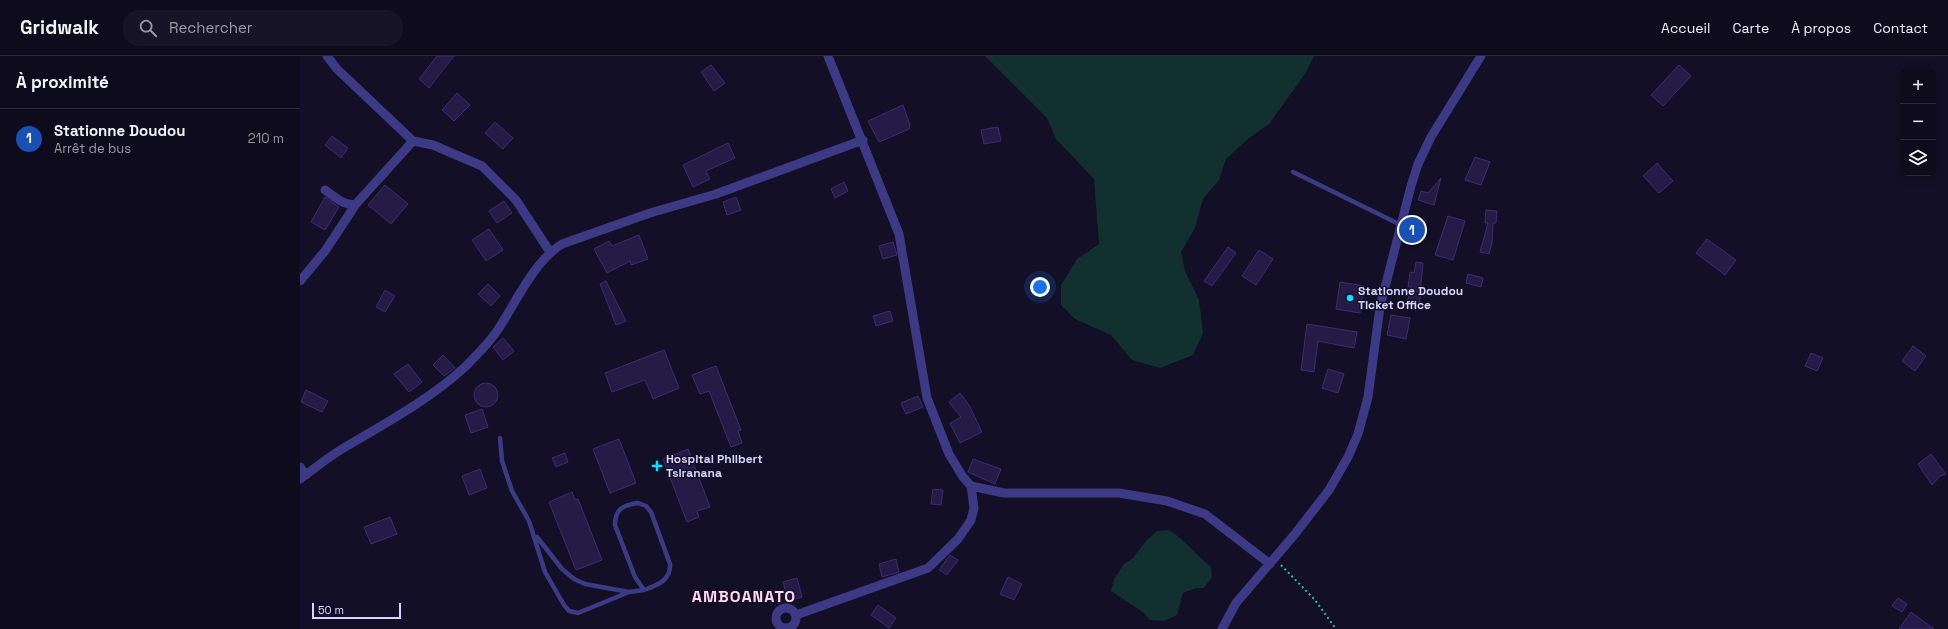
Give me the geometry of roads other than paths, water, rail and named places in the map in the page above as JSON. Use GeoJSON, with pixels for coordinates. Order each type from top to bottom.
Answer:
{"type":"FeatureCollection","features":[{"type":"Feature","properties":{"kind":"street"},"geometry":{"type":"LineString","coordinates":[[327,56],[337,69],[413,141],[432,145],[482,166],[516,200],[550,252]]}},
{"type":"Feature","properties":{"kind":"street"},"geometry":{"type":"LineString","coordinates":[[796,615],[928,568],[958,539],[970,520],[974,508],[971,486],[963,477],[949,454],[927,398],[899,234],[828,56]]}},
{"type":"Feature","properties":{"kind":"street"},"geometry":{"type":"LineString","coordinates":[[1222,629],[1236,603],[1329,490],[1348,457],[1358,434],[1368,397],[1380,307],[1411,186],[1426,147],[1481,56]]}},
{"type":"Feature","properties":{"kind":"street"},"geometry":{"type":"LineString","coordinates":[[300,467],[303,477],[340,450],[442,386],[464,368],[494,335],[513,303],[550,252],[562,244],[643,215],[716,194],[862,140]]}},
{"type":"Feature","properties":{"kind":"street"},"geometry":{"type":"LineString","coordinates":[[300,281],[324,251],[356,204],[413,141]]}},
{"type":"Feature","properties":{"kind":"street"},"geometry":{"type":"LineString","coordinates":[[325,190],[351,206],[356,204]]}},
{"type":"Feature","properties":{"kind":"street"},"geometry":{"type":"LineString","coordinates":[[971,486],[1004,493],[1119,493],[1168,501],[1205,514],[1272,561]]}},
{"type":"Feature","properties":{"kind":"street"},"geometry":{"type":"LineString","coordinates":[[785,609],[791,610],[796,615],[796,622],[788,628],[779,625],[776,618],[779,612],[785,609]]}},
{"type":"Feature","properties":{"kind":"lane"},"geometry":{"type":"LineString","coordinates":[[1292,172],[1401,225]]}},
{"type":"Feature","properties":{"kind":"lane"},"geometry":{"type":"LineString","coordinates":[[500,438],[502,462],[512,491],[535,534],[562,569],[574,579],[584,584],[629,592]]}},
{"type":"Feature","properties":{"kind":"lane"},"geometry":{"type":"LineString","coordinates":[[535,534],[545,572],[569,611],[578,613],[586,611],[629,592],[644,590],[658,585],[667,578],[670,572],[670,564],[651,512],[646,506],[638,504],[627,505],[615,516],[615,525],[635,577],[644,590]]}},
{"type":"Feature","properties":{"kind":"place","name":"Stationne Doudou"},"geometry":{"type":"Point","coordinates":[1412,230]}},
{"type":"Feature","properties":{"kind":"place","name":"Stationne Doudou Ticket Office"},"geometry":{"type":"Point","coordinates":[1350,298]}},
{"type":"Feature","properties":{"kind":"place","name":"Hospital Philbert Tsiranana"},"geometry":{"type":"Point","coordinates":[657,466]}},
{"type":"Feature","properties":{"kind":"district","name":"AMBOANATO"},"geometry":{"type":"Point","coordinates":[744,596]}}]}
